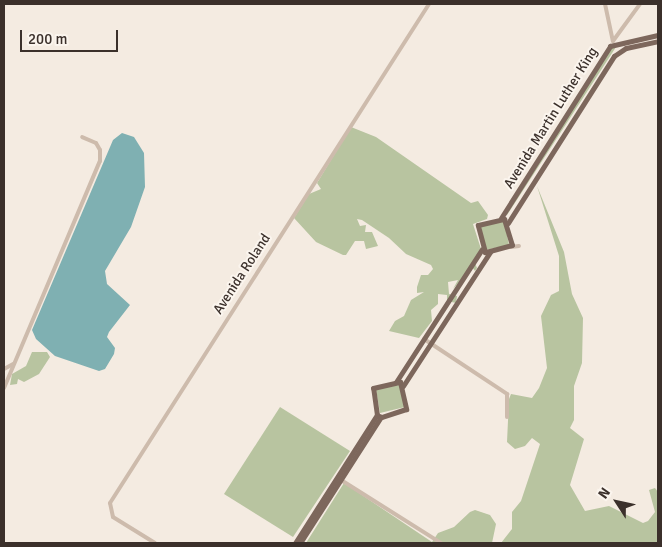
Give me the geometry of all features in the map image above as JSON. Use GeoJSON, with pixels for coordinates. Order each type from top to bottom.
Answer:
{"type":"FeatureCollection","features":[{"type":"Feature","properties":{"kind":"main road","name":"Avenida Martin Luther King"},"geometry":{"type":"LineString","coordinates":[[508,223],[618,52],[654,40],[658,35]]}},
{"type":"Feature","properties":{"kind":"main road","name":"Avenida Martin Luther King"},"geometry":{"type":"LineString","coordinates":[[501,218],[615,42],[654,40]]}},
{"type":"Feature","properties":{"kind":"main road"},"geometry":{"type":"LineString","coordinates":[[615,42],[618,52]]}},
{"type":"Feature","properties":{"kind":"main road"},"geometry":{"type":"LineString","coordinates":[[300,543],[341,480],[379,416],[373,388],[396,382],[482,249],[478,225],[501,218],[508,223],[510,247],[490,252],[482,249]]}},
{"type":"Feature","properties":{"kind":"main road"},"geometry":{"type":"LineString","coordinates":[[295,543],[379,416],[406,410],[403,386],[490,252]]}},
{"type":"Feature","properties":{"kind":"main road"},"geometry":{"type":"LineString","coordinates":[[454,293],[460,297]]}},
{"type":"Feature","properties":{"kind":"main road"},"geometry":{"type":"LineString","coordinates":[[396,382],[403,386]]}},
{"type":"Feature","properties":{"kind":"street","name":"Avenida Roland"},"geometry":{"type":"LineString","coordinates":[[155,543],[113,517],[110,503],[429,4]]}},
{"type":"Feature","properties":{"kind":"street"},"geometry":{"type":"LineString","coordinates":[[605,4],[615,42]]}},
{"type":"Feature","properties":{"kind":"street"},"geometry":{"type":"LineString","coordinates":[[615,42],[640,4]]}},
{"type":"Feature","properties":{"kind":"street"},"geometry":{"type":"LineString","coordinates":[[4,388],[100,161],[100,150],[96,143],[82,137]]}},
{"type":"Feature","properties":{"kind":"street"},"geometry":{"type":"LineString","coordinates":[[510,247],[519,246]]}},
{"type":"Feature","properties":{"kind":"street"},"geometry":{"type":"LineString","coordinates":[[424,338],[508,394],[507,417]]}},
{"type":"Feature","properties":{"kind":"street"},"geometry":{"type":"LineString","coordinates":[[4,369],[13,363]]}},
{"type":"Feature","properties":{"kind":"street"},"geometry":{"type":"LineString","coordinates":[[341,480],[441,543]]}},
{"type":"Feature","properties":{"kind":"green space"},"geometry":{"type":"Polygon","coordinates":[[[613,45],[616,47],[507,215],[505,213],[613,45]]]}},
{"type":"Feature","properties":{"kind":"green space"},"geometry":{"type":"Polygon","coordinates":[[[351,127],[376,137],[471,203],[478,201],[488,215],[487,219],[473,224],[481,249],[475,263],[477,268],[475,271],[472,267],[453,289],[458,280],[448,282],[449,294],[457,296],[456,303],[447,301],[447,295],[438,294],[438,304],[431,310],[432,321],[419,338],[389,331],[395,321],[404,316],[411,300],[424,292],[417,293],[417,287],[421,275],[428,275],[433,269],[431,265],[406,254],[389,238],[362,220],[357,219],[360,226],[366,225],[365,232],[372,232],[378,246],[366,249],[364,241],[355,241],[346,255],[343,255],[316,242],[294,218],[309,194],[321,189],[317,183],[351,127]]]}},
{"type":"Feature","properties":{"kind":"green space"},"geometry":{"type":"Polygon","coordinates":[[[537,186],[564,252],[572,294],[583,318],[582,363],[574,386],[574,420],[570,428],[584,439],[570,485],[585,511],[609,506],[643,523],[648,521],[655,512],[649,490],[655,488],[658,492],[658,543],[501,543],[512,529],[512,512],[521,501],[540,444],[532,438],[525,446],[515,449],[507,442],[509,399],[511,394],[532,398],[539,388],[547,368],[541,316],[551,295],[559,291],[559,256],[537,186]]]}},
{"type":"Feature","properties":{"kind":"green space"},"geometry":{"type":"Polygon","coordinates":[[[504,220],[509,245],[485,250],[481,227],[504,220]]]}},
{"type":"Feature","properties":{"kind":"green space"},"geometry":{"type":"Polygon","coordinates":[[[32,352],[47,352],[50,357],[39,374],[24,382],[18,379],[17,384],[10,385],[12,374],[26,366],[32,352]]]}},
{"type":"Feature","properties":{"kind":"green space"},"geometry":{"type":"Polygon","coordinates":[[[399,385],[405,407],[380,413],[376,389],[399,385]]]}},
{"type":"Feature","properties":{"kind":"green space"},"geometry":{"type":"Polygon","coordinates":[[[280,407],[350,451],[293,537],[224,494],[280,407]]]}},
{"type":"Feature","properties":{"kind":"green space"},"geometry":{"type":"Polygon","coordinates":[[[344,483],[432,542],[438,533],[454,527],[470,512],[475,510],[490,515],[496,524],[492,543],[306,543],[344,483]]]}},
{"type":"Feature","properties":{"kind":"water"},"geometry":{"type":"Polygon","coordinates":[[[122,133],[134,137],[144,153],[145,187],[131,227],[105,271],[107,284],[130,305],[109,332],[107,337],[115,348],[114,354],[105,369],[99,371],[55,356],[36,339],[32,330],[113,140],[122,133]]]}}]}
